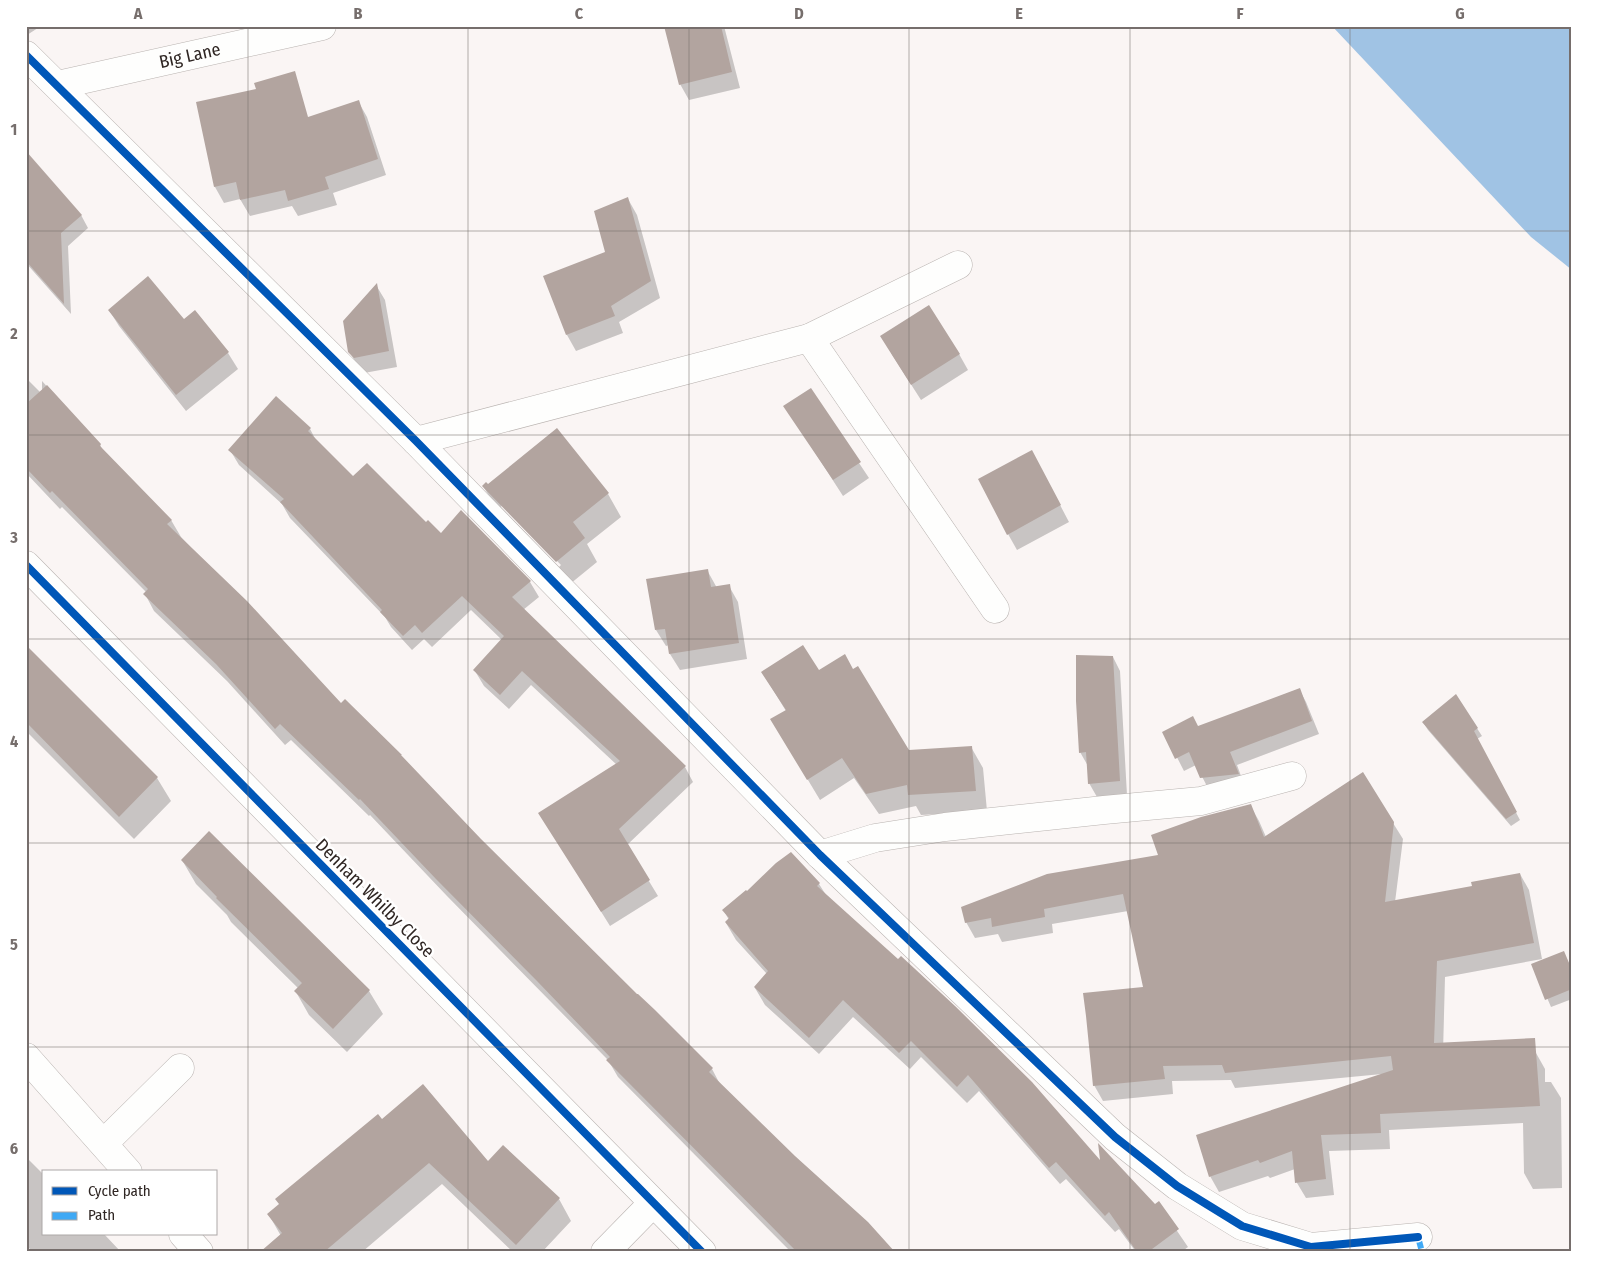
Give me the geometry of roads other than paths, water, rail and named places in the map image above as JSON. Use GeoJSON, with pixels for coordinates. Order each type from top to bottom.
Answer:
{"type":"FeatureCollection","features":[{"type":"Feature","properties":{"kind":"street","name":"Big Lane"},"geometry":{"type":"LineString","coordinates":[[58,85],[322,26]]}},
{"type":"Feature","properties":{"kind":"street"},"geometry":{"type":"LineString","coordinates":[[26,55],[416,441],[820,855],[1115,1137],[1177,1186],[1242,1226],[1311,1247],[1418,1237]]}},
{"type":"Feature","properties":{"kind":"street"},"geometry":{"type":"LineString","coordinates":[[416,441],[809,338],[958,265]]}},
{"type":"Feature","properties":{"kind":"street"},"geometry":{"type":"LineString","coordinates":[[809,338],[995,609]]}},
{"type":"Feature","properties":{"kind":"street","name":"Denham Whilby Close"},"geometry":{"type":"LineString","coordinates":[[26,565],[702,1252]]}},
{"type":"Feature","properties":{"kind":"street"},"geometry":{"type":"LineString","coordinates":[[820,855],[875,838],[945,827],[1202,801],[1292,776]]}},
{"type":"Feature","properties":{"kind":"street"},"geometry":{"type":"LineString","coordinates":[[28,1061],[126,1170]]}},
{"type":"Feature","properties":{"kind":"street"},"geometry":{"type":"LineString","coordinates":[[104,1143],[180,1068]]}},
{"type":"Feature","properties":{"kind":"street"},"geometry":{"type":"LineString","coordinates":[[605,1252],[653,1202]]}},
{"type":"Feature","properties":{"kind":"street"},"geometry":{"type":"LineString","coordinates":[[185,1236],[199,1252]]}},
{"type":"Feature","properties":{"kind":"water"},"geometry":{"type":"Polygon","coordinates":[[[1332,26],[1572,26],[1572,270],[1531,237],[1332,26]]]}}]}
